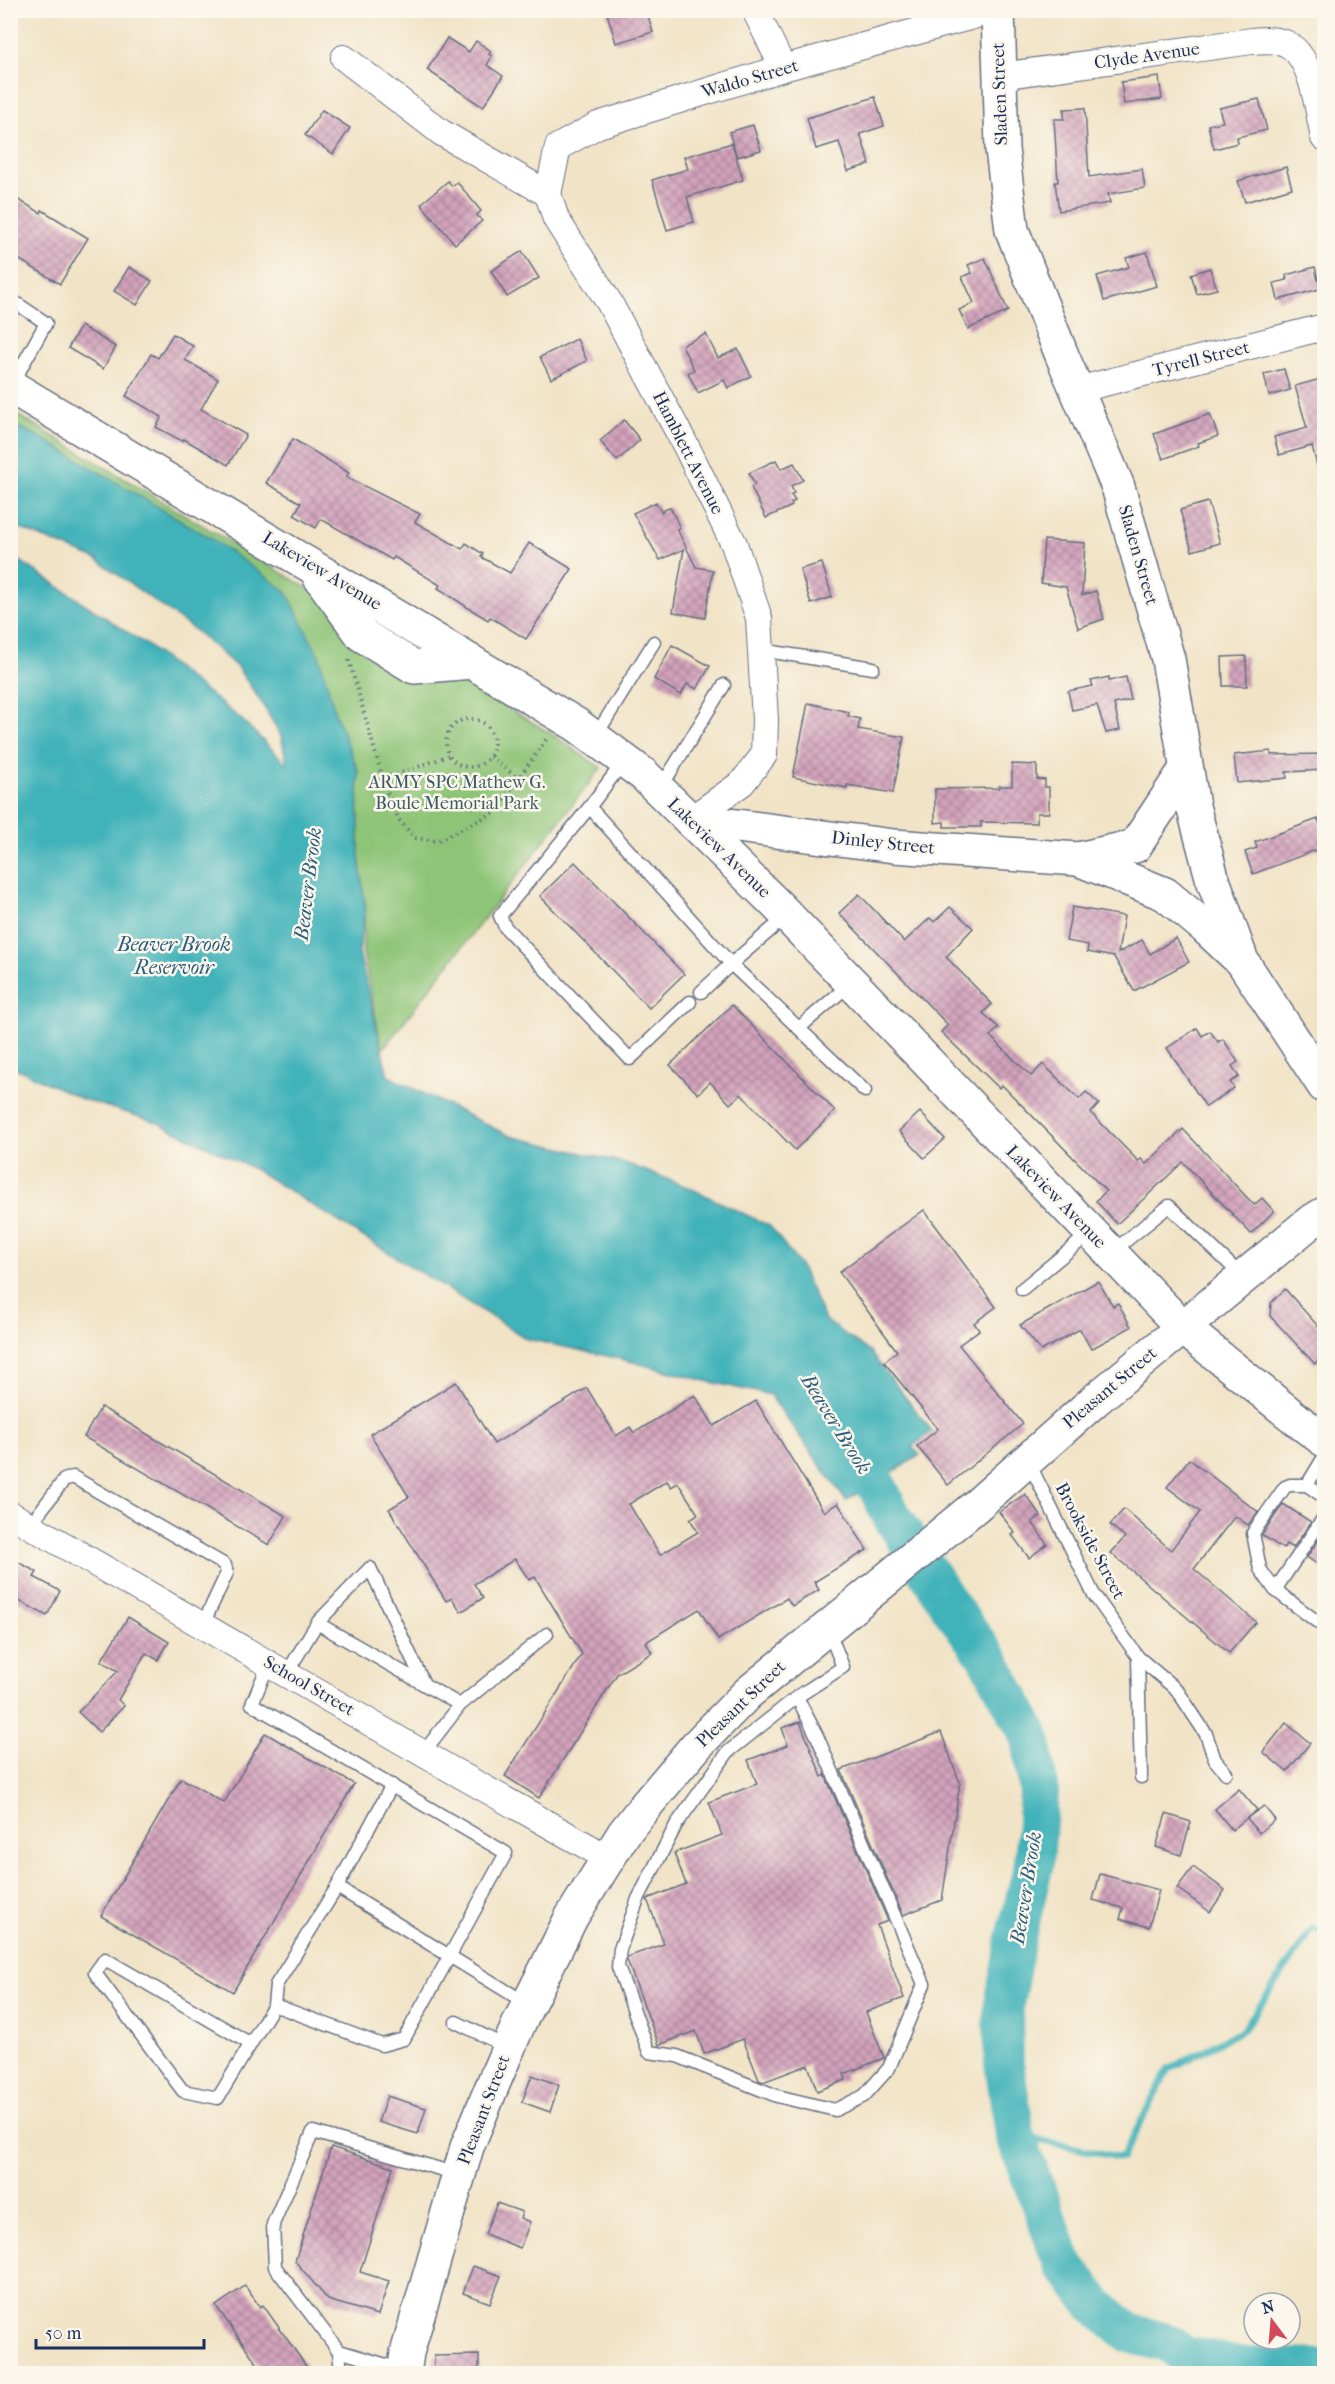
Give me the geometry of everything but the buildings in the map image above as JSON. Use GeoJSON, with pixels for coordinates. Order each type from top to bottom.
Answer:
{"type":"FeatureCollection","features":[{"type":"Feature","properties":{"kind":"main road","name":"Sladen Street"},"geometry":{"type":"LineString","coordinates":[[996,10],[1002,149],[1012,230],[1118,488],[1168,659],[1193,806],[1212,877],[1242,961],[1324,1086]]}},
{"type":"Feature","properties":{"kind":"main road","name":"Lakeview Avenue"},"geometry":{"type":"LineString","coordinates":[[11,386],[472,662],[562,717],[625,760],[660,790],[788,916],[1182,1327],[1324,1440]]}},
{"type":"Feature","properties":{"kind":"main road","name":"Dinley Street"},"geometry":{"type":"LineString","coordinates":[[690,820],[894,846],[1078,859],[1135,846],[1186,769]]}},
{"type":"Feature","properties":{"kind":"main road","name":"Dinley Street"},"geometry":{"type":"LineString","coordinates":[[1078,859],[1165,894],[1242,961]]}},
{"type":"Feature","properties":{"kind":"main road","name":"Pleasant Street"},"geometry":{"type":"LineString","coordinates":[[404,2372],[407,2353],[467,2147],[528,2005],[571,1918],[608,1858],[642,1810],[697,1745],[748,1693],[977,1505],[1182,1327],[1309,1223],[1324,1214]]}},
{"type":"Feature","properties":{"kind":"street"},"geometry":{"type":"LineString","coordinates":[[755,10],[783,68]]}},
{"type":"Feature","properties":{"kind":"street","name":"Waldo Street"},"geometry":{"type":"LineString","coordinates":[[548,195],[558,147],[598,125],[783,68],[996,10]]}},
{"type":"Feature","properties":{"kind":"street","name":"Clyde Avenue"},"geometry":{"type":"LineString","coordinates":[[1000,76],[1275,40],[1293,48],[1306,64],[1324,138]]}},
{"type":"Feature","properties":{"kind":"street"},"geometry":{"type":"LineString","coordinates":[[344,58],[442,133],[548,195]]}},
{"type":"Feature","properties":{"kind":"street","name":"Hamblett Avenue"},"geometry":{"type":"LineString","coordinates":[[548,195],[556,219],[609,302],[688,450],[734,544],[759,618],[765,720],[764,755],[742,783],[690,820]]}},
{"type":"Feature","properties":{"kind":"street","name":"Tyrell Street"},"geometry":{"type":"LineString","coordinates":[[1077,390],[1324,327]]}},
{"type":"Feature","properties":{"kind":"street","name":"School Street"},"geometry":{"type":"LineString","coordinates":[[20,1520],[608,1858]]}},
{"type":"Feature","properties":{"kind":"lane"},"geometry":{"type":"LineString","coordinates":[[10,299],[46,323],[11,386]]}},
{"type":"Feature","properties":{"kind":"lane"},"geometry":{"type":"LineString","coordinates":[[594,738],[654,642]]}},
{"type":"Feature","properties":{"kind":"lane"},"geometry":{"type":"LineString","coordinates":[[761,650],[873,668]]}},
{"type":"Feature","properties":{"kind":"lane"},"geometry":{"type":"LineString","coordinates":[[660,790],[724,685]]}},
{"type":"Feature","properties":{"kind":"lane"},"geometry":{"type":"LineString","coordinates":[[625,760],[500,916],[505,927],[630,1059],[690,1002]]}},
{"type":"Feature","properties":{"kind":"lane"},"geometry":{"type":"LineString","coordinates":[[588,809],[594,812],[731,964],[865,1091]]}},
{"type":"Feature","properties":{"kind":"lane"},"geometry":{"type":"LineString","coordinates":[[701,992],[788,916]]}},
{"type":"Feature","properties":{"kind":"lane"},"geometry":{"type":"LineString","coordinates":[[799,1029],[851,982]]}},
{"type":"Feature","properties":{"kind":"lane"},"geometry":{"type":"LineString","coordinates":[[1022,1289],[1169,1206],[1243,1277]]}},
{"type":"Feature","properties":{"kind":"lane"},"geometry":{"type":"LineString","coordinates":[[1307,1485],[1324,1457]]}},
{"type":"Feature","properties":{"kind":"lane","name":"Brookside Street"},"geometry":{"type":"LineString","coordinates":[[1027,1460],[1094,1595],[1138,1657],[1177,1690],[1206,1734],[1215,1760],[1226,1773]]}},
{"type":"Feature","properties":{"kind":"lane"},"geometry":{"type":"LineString","coordinates":[[20,1520],[64,1480],[73,1477],[225,1565],[227,1573],[203,1624]]}},
{"type":"Feature","properties":{"kind":"lane"},"geometry":{"type":"LineString","coordinates":[[1324,1497],[1307,1485],[1285,1487],[1253,1533],[1260,1569],[1275,1590],[1324,1627]]}},
{"type":"Feature","properties":{"kind":"lane"},"geometry":{"type":"LineString","coordinates":[[1275,1590],[1324,1517]]}},
{"type":"Feature","properties":{"kind":"lane"},"geometry":{"type":"LineString","coordinates":[[274,2005],[382,2045],[404,2039],[506,1853],[252,1704],[278,1668],[316,1623],[370,1568],[423,1684]]}},
{"type":"Feature","properties":{"kind":"lane"},"geometry":{"type":"LineString","coordinates":[[316,1623],[460,1705]]}},
{"type":"Feature","properties":{"kind":"lane"},"geometry":{"type":"LineString","coordinates":[[797,1697],[817,1736],[924,1984],[890,2068],[864,2096],[835,2110],[777,2096],[676,2056],[649,2052],[618,1967],[620,1949],[638,1899],[676,1825],[728,1752],[797,1697],[843,1667],[827,1626]]}},
{"type":"Feature","properties":{"kind":"lane"},"geometry":{"type":"LineString","coordinates":[[423,1753],[460,1705],[547,1634]]}},
{"type":"Feature","properties":{"kind":"lane"},"geometry":{"type":"LineString","coordinates":[[1138,1657],[1141,1777]]}},
{"type":"Feature","properties":{"kind":"lane"},"geometry":{"type":"LineString","coordinates":[[251,2043],[105,1959],[95,1973],[183,2091],[218,2098],[274,2005],[276,1986],[337,1887],[392,1785]]}},
{"type":"Feature","properties":{"kind":"lane"},"geometry":{"type":"LineString","coordinates":[[337,1887],[528,2005]]}},
{"type":"Feature","properties":{"kind":"lane"},"geometry":{"type":"LineString","coordinates":[[456,2022],[509,2048]]}},
{"type":"Feature","properties":{"kind":"lane"},"geometry":{"type":"LineString","coordinates":[[341,2373],[339,2351],[275,2267],[273,2224],[313,2132],[459,2175]]}},
{"type":"Feature","properties":{"kind":"lane"},"geometry":{"type":"LineString","coordinates":[[339,2351],[404,2372]]}},
{"type":"Feature","properties":{"kind":"path"},"geometry":{"type":"LineString","coordinates":[[347,653],[385,779],[386,790],[399,820],[415,838],[437,841],[495,812],[562,717]]}},
{"type":"Feature","properties":{"kind":"path"},"geometry":{"type":"LineString","coordinates":[[467,720],[475,720],[488,727],[492,734],[493,750],[490,757],[477,766],[470,767],[455,762],[450,755],[446,741],[453,727],[467,720]]}},
{"type":"Feature","properties":{"kind":"path"},"geometry":{"type":"LineString","coordinates":[[385,779],[450,755]]}},
{"type":"Feature","properties":{"kind":"path"},"geometry":{"type":"LineString","coordinates":[[490,757],[518,778]]}},
{"type":"Feature","properties":{"kind":"green space","name":"ARMY SPC Mathew G. Boule Memorial Park"},"geometry":{"type":"Polygon","coordinates":[[[11,411],[550,733],[601,768],[382,1050],[363,952],[365,907],[359,855],[358,771],[336,716],[38,436],[11,424],[11,411]]]}},
{"type":"Feature","properties":{"kind":"water","name":"Beaver Brook Reservoir"},"geometry":{"type":"Polygon","coordinates":[[[11,424],[38,436],[209,537],[286,591],[319,656],[336,716],[358,771],[359,855],[365,907],[359,952],[388,1076],[510,1136],[625,1163],[690,1188],[770,1226],[801,1267],[825,1320],[870,1352],[932,1431],[912,1447],[920,1455],[846,1501],[770,1395],[527,1339],[256,1170],[156,1122],[82,1099],[11,1066],[11,555],[147,645],[241,719],[287,764],[281,736],[260,700],[237,667],[197,632],[96,559],[11,525],[11,424]]]}},
{"type":"Feature","properties":{"kind":"waterway","name":"Beaver Brook"},"geometry":{"type":"LineString","coordinates":[[846,1436],[875,1482],[891,1515],[950,1606],[989,1660],[1031,1738],[1039,1793],[1034,1863],[1016,1938],[1003,2010],[1004,2063],[1015,2135],[1063,2263],[1097,2307],[1129,2333],[1167,2343],[1185,2355],[1241,2367],[1324,2369]]}},
{"type":"Feature","properties":{"kind":"waterway"},"geometry":{"type":"LineString","coordinates":[[1015,2135],[1122,2158],[1168,2070],[1244,2029],[1313,1928],[1324,1933]]}}]}
